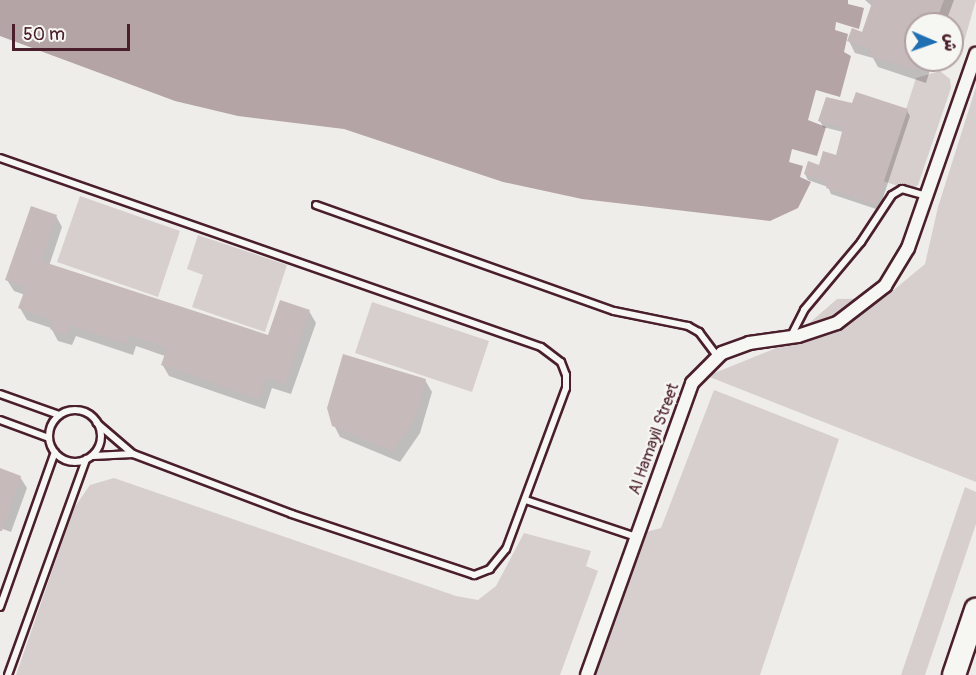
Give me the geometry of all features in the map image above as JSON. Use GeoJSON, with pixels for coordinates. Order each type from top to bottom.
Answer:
{"type":"FeatureCollection","features":[{"type":"Feature","properties":{"kind":"highway"},"geometry":{"type":"LineString","coordinates":[[954,675],[976,610]]}},
{"type":"Feature","properties":{"kind":"street","name":"Al Hamayil Street"},"geometry":{"type":"LineString","coordinates":[[587,675],[686,396],[700,371],[717,356],[749,342],[790,337],[837,323],[885,286],[908,248],[976,54]]}},
{"type":"Feature","properties":{"kind":"lane"},"geometry":{"type":"LineString","coordinates":[[0,158],[552,353],[561,362],[566,388],[526,500],[502,557],[482,573],[465,574],[133,454],[83,411],[70,410],[59,416],[51,425],[49,438],[55,452],[70,461],[89,457],[133,454]]}},
{"type":"Feature","properties":{"kind":"lane"},"geometry":{"type":"LineString","coordinates":[[790,337],[804,310],[861,242],[892,195],[902,189],[927,197]]}},
{"type":"Feature","properties":{"kind":"lane"},"geometry":{"type":"LineString","coordinates":[[316,205],[614,311],[688,326],[699,332],[717,356]]}},
{"type":"Feature","properties":{"kind":"lane"},"geometry":{"type":"LineString","coordinates":[[0,394],[59,416]]}},
{"type":"Feature","properties":{"kind":"lane"},"geometry":{"type":"LineString","coordinates":[[0,420],[49,438]]}},
{"type":"Feature","properties":{"kind":"lane"},"geometry":{"type":"LineString","coordinates":[[8,675],[89,457],[101,440],[98,423]]}},
{"type":"Feature","properties":{"kind":"lane"},"geometry":{"type":"LineString","coordinates":[[0,607],[55,452]]}},
{"type":"Feature","properties":{"kind":"lane"},"geometry":{"type":"LineString","coordinates":[[526,500],[636,537]]}},
{"type":"Feature","properties":{"kind":"shaded area"},"geometry":{"type":"Polygon","coordinates":[[[0,0],[848,0],[848,4],[864,8],[859,29],[836,22],[835,30],[848,34],[844,52],[851,56],[840,97],[816,90],[808,120],[826,127],[817,156],[792,149],[789,162],[803,166],[800,177],[811,182],[798,208],[770,221],[582,199],[503,182],[344,129],[238,116],[175,101],[0,36],[0,0]]]}},
{"type":"Feature","properties":{"kind":"shaded area"},"geometry":{"type":"Polygon","coordinates":[[[940,0],[976,0],[964,42],[964,12],[936,12],[940,0]]]}},
{"type":"Feature","properties":{"kind":"shaded area"},"geometry":{"type":"Polygon","coordinates":[[[941,72],[950,79],[951,88],[918,185],[910,190],[883,181],[916,78],[941,72]]]}},
{"type":"Feature","properties":{"kind":"shaded area"},"geometry":{"type":"Polygon","coordinates":[[[976,87],[976,482],[707,376],[784,345],[837,299],[884,298],[925,264],[938,207],[976,87]]]}},
{"type":"Feature","properties":{"kind":"shaded area"},"geometry":{"type":"Polygon","coordinates":[[[80,196],[180,231],[158,297],[57,262],[80,196]]]}},
{"type":"Feature","properties":{"kind":"shaded area"},"geometry":{"type":"Polygon","coordinates":[[[198,235],[287,265],[265,332],[192,307],[203,275],[187,269],[198,235]]]}},
{"type":"Feature","properties":{"kind":"shaded area"},"geometry":{"type":"Polygon","coordinates":[[[372,302],[489,341],[472,392],[355,353],[372,302]]]}},
{"type":"Feature","properties":{"kind":"shaded area"},"geometry":{"type":"Polygon","coordinates":[[[714,390],[839,439],[760,675],[593,675],[642,533],[661,528],[714,390]]]}},
{"type":"Feature","properties":{"kind":"shaded area"},"geometry":{"type":"Polygon","coordinates":[[[114,478],[456,596],[478,600],[496,586],[524,533],[591,551],[586,566],[598,571],[560,675],[16,675],[74,508],[90,485],[114,478]]]}},
{"type":"Feature","properties":{"kind":"shaded area"},"geometry":{"type":"Polygon","coordinates":[[[965,487],[976,492],[976,524],[925,675],[901,675],[965,487]]]}},
{"type":"Feature","properties":{"kind":"building"},"geometry":{"type":"Polygon","coordinates":[[[873,0],[944,0],[940,12],[904,12],[904,67],[869,55],[871,49],[847,41],[852,28],[862,32],[873,0]]]}},
{"type":"Feature","properties":{"kind":"building"},"geometry":{"type":"Polygon","coordinates":[[[856,92],[908,109],[876,205],[826,188],[828,183],[804,174],[808,161],[819,165],[823,151],[836,155],[843,128],[818,121],[826,97],[852,103],[856,92]]]}},
{"type":"Feature","properties":{"kind":"building"},"geometry":{"type":"Polygon","coordinates":[[[31,206],[57,215],[41,261],[268,335],[280,300],[310,310],[285,384],[266,377],[259,399],[161,365],[167,348],[130,335],[126,344],[69,325],[66,335],[50,329],[53,320],[18,308],[26,287],[5,280],[31,206]]]}},
{"type":"Feature","properties":{"kind":"building"},"geometry":{"type":"Polygon","coordinates":[[[343,354],[426,379],[414,421],[393,451],[332,426],[327,408],[343,354]]]}},
{"type":"Feature","properties":{"kind":"building"},"geometry":{"type":"Polygon","coordinates":[[[0,468],[21,476],[2,531],[0,531],[0,468]]]}}]}
